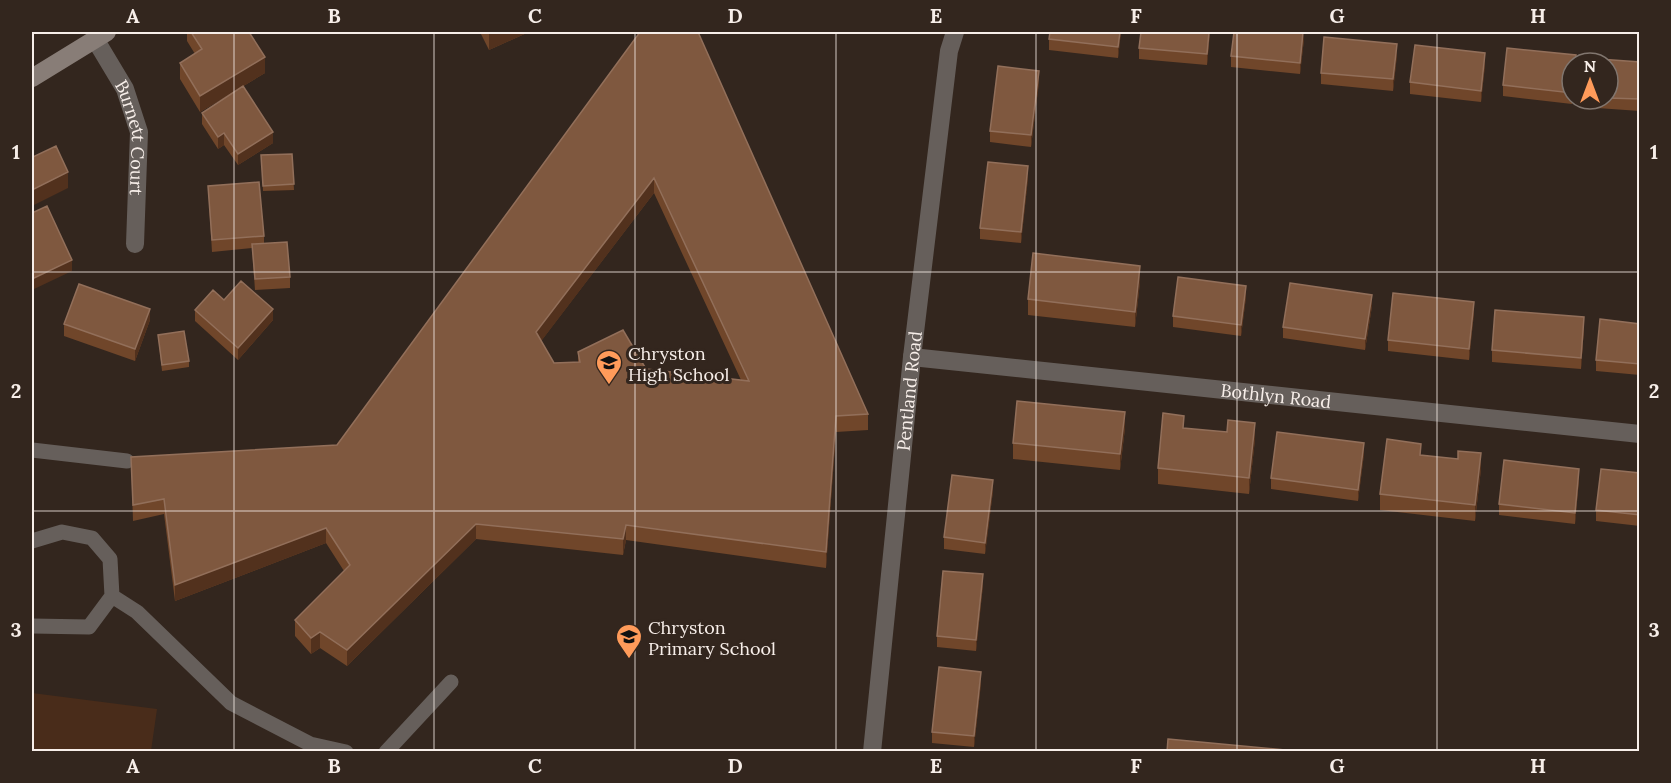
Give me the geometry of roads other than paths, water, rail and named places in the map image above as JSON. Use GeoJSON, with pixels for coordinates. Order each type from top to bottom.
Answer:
{"type":"FeatureCollection","features":[{"type":"Feature","properties":{"kind":"street","name":"Pentland Road"},"geometry":{"type":"LineString","coordinates":[[872,752],[912,357],[949,51],[955,32]]}},
{"type":"Feature","properties":{"kind":"street"},"geometry":{"type":"LineString","coordinates":[[32,78],[101,35]]}},
{"type":"Feature","properties":{"kind":"street","name":"Burnett Court"},"geometry":{"type":"LineString","coordinates":[[101,35],[125,90],[139,132],[135,244]]}},
{"type":"Feature","properties":{"kind":"street","name":"Bothlyn Road"},"geometry":{"type":"LineString","coordinates":[[912,357],[1640,434]]}},
{"type":"Feature","properties":{"kind":"lane"},"geometry":{"type":"LineString","coordinates":[[32,450],[127,461]]}},
{"type":"Feature","properties":{"kind":"lane"},"geometry":{"type":"LineString","coordinates":[[32,541],[62,532],[92,538],[110,559],[112,596],[89,627],[32,626]]}},
{"type":"Feature","properties":{"kind":"lane"},"geometry":{"type":"LineString","coordinates":[[112,596],[137,612],[231,704],[310,744],[346,752]]}},
{"type":"Feature","properties":{"kind":"lane"},"geometry":{"type":"LineString","coordinates":[[386,752],[451,682]]}},
{"type":"Feature","properties":{"kind":"place","name":"Chryston High School"},"geometry":{"type":"Point","coordinates":[609,386]}},
{"type":"Feature","properties":{"kind":"place","name":"Chryston Primary School"},"geometry":{"type":"Point","coordinates":[629,660]}}]}
